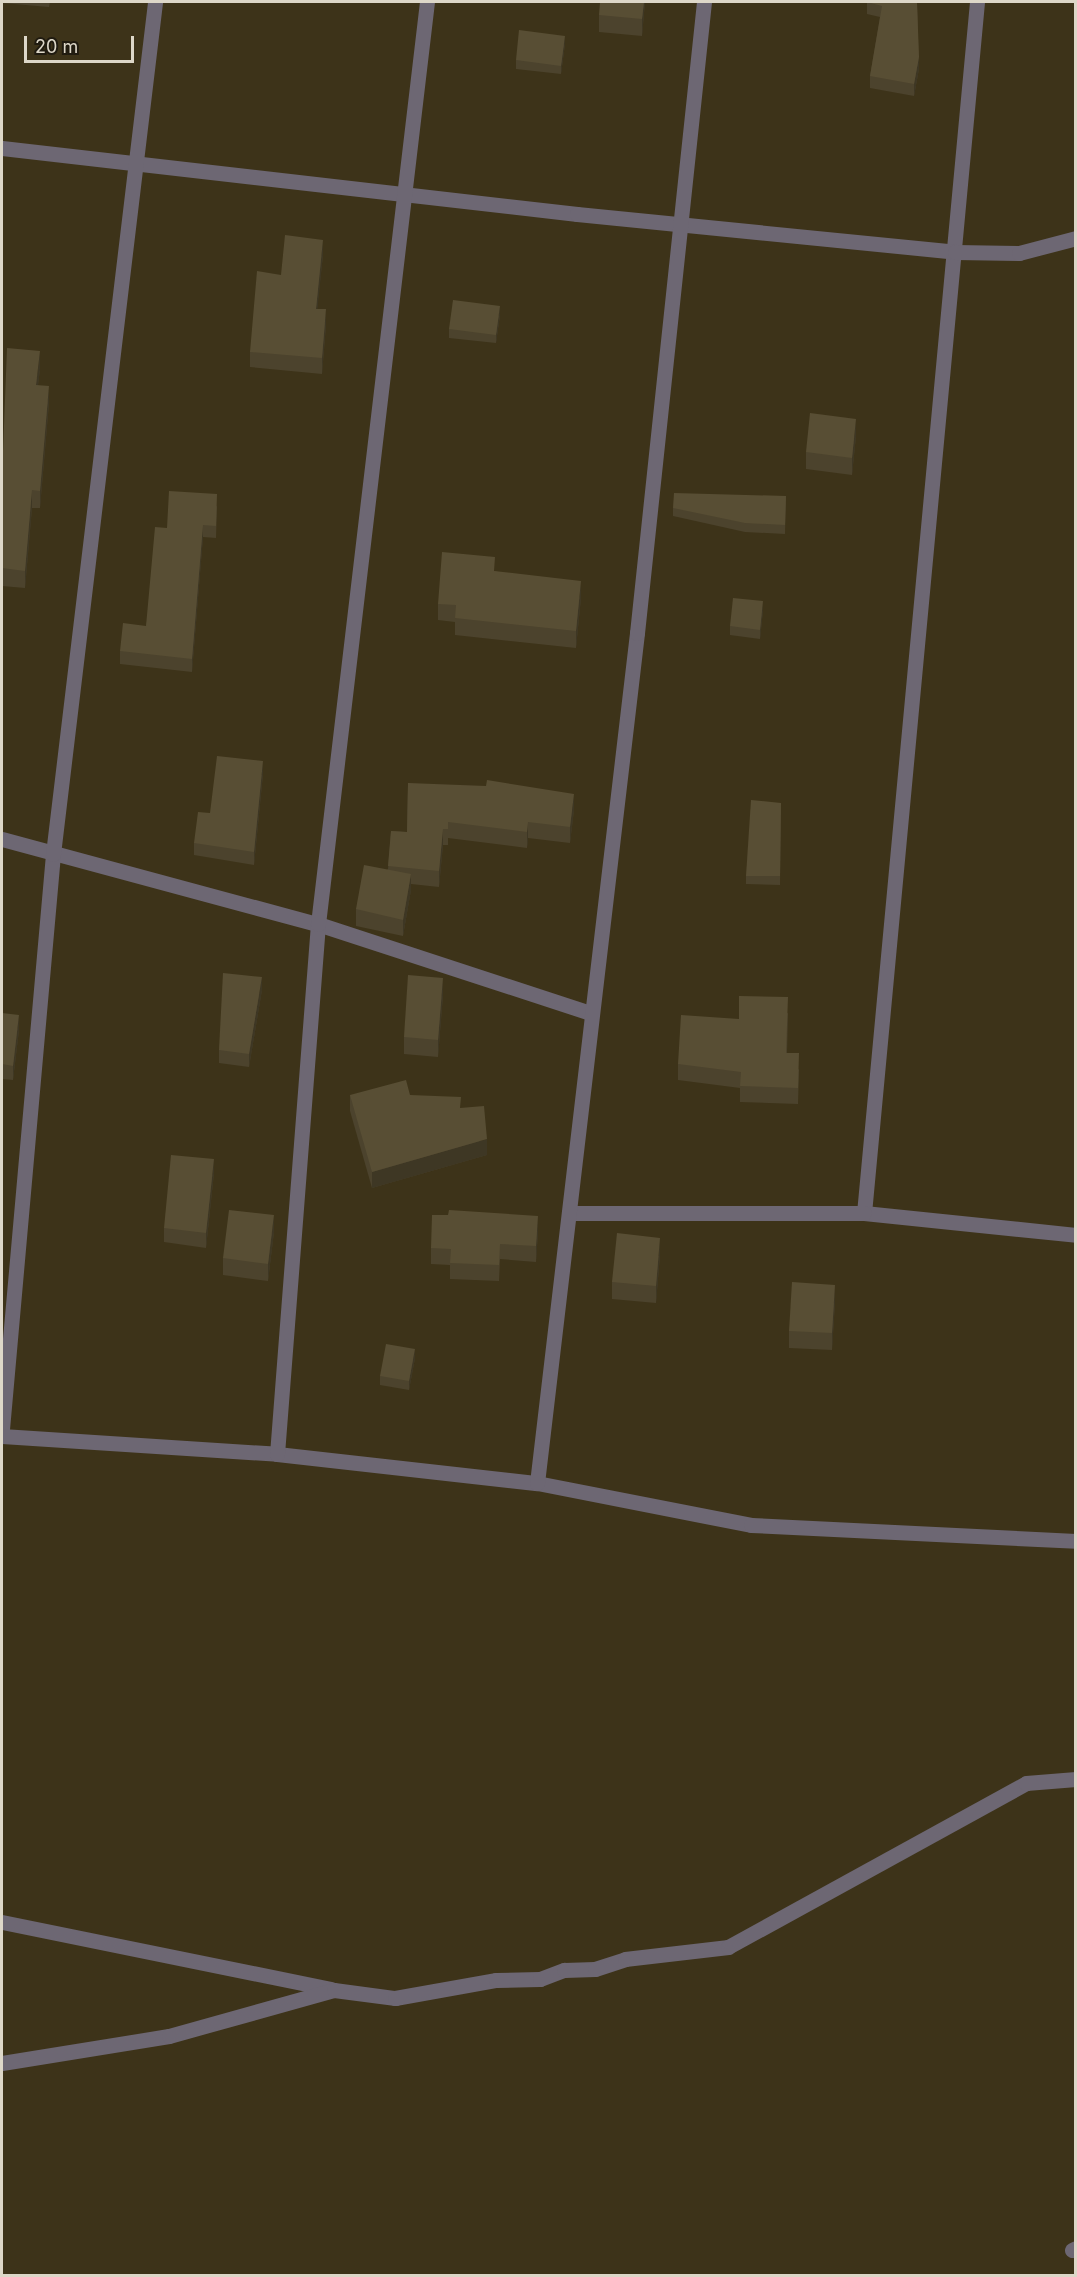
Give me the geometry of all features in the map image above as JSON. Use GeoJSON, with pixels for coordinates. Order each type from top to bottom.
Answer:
{"type":"FeatureCollection","features":[{"type":"Feature","properties":{"kind":"street"},"geometry":{"type":"LineString","coordinates":[[2,1429],[53,854],[155,2]]}},
{"type":"Feature","properties":{"kind":"street"},"geometry":{"type":"LineString","coordinates":[[277,1454],[318,924],[406,195],[427,2]]}},
{"type":"Feature","properties":{"kind":"street"},"geometry":{"type":"LineString","coordinates":[[537,1483],[590,1013],[637,633],[704,2]]}},
{"type":"Feature","properties":{"kind":"street"},"geometry":{"type":"LineString","coordinates":[[864,1214],[977,2]]}},
{"type":"Feature","properties":{"kind":"street"},"geometry":{"type":"LineString","coordinates":[[2,148],[406,195],[955,252],[1019,253],[1076,238]]}},
{"type":"Feature","properties":{"kind":"street"},"geometry":{"type":"LineString","coordinates":[[2,839],[318,924],[590,1013]]}},
{"type":"Feature","properties":{"kind":"street"},"geometry":{"type":"LineString","coordinates":[[569,1213],[864,1214],[1076,1235]]}},
{"type":"Feature","properties":{"kind":"street"},"geometry":{"type":"LineString","coordinates":[[2,1436],[277,1454],[537,1483],[752,1524],[1076,1541]]}},
{"type":"Feature","properties":{"kind":"street"},"geometry":{"type":"LineString","coordinates":[[2,1922],[334,1990],[395,1998],[496,1980],[540,1979],[564,1970],[595,1969],[625,1959],[728,1947],[1026,1783],[1076,1779]]}},
{"type":"Feature","properties":{"kind":"street"},"geometry":{"type":"LineString","coordinates":[[2,2062],[169,2036],[334,1990]]}},
{"type":"Feature","properties":{"kind":"building"},"geometry":{"type":"Polygon","coordinates":[[[600,2],[644,2],[642,19],[599,15],[600,2]]]}},
{"type":"Feature","properties":{"kind":"building"},"geometry":{"type":"Polygon","coordinates":[[[867,2],[917,2],[919,57],[914,84],[870,76],[882,6],[867,2]]]}},
{"type":"Feature","properties":{"kind":"building"},"geometry":{"type":"Polygon","coordinates":[[[519,30],[565,36],[561,66],[516,60],[519,30]]]}},
{"type":"Feature","properties":{"kind":"building"},"geometry":{"type":"Polygon","coordinates":[[[285,235],[323,240],[316,309],[326,309],[322,358],[250,352],[257,271],[281,275],[285,235]]]}},
{"type":"Feature","properties":{"kind":"building"},"geometry":{"type":"Polygon","coordinates":[[[453,300],[500,306],[496,335],[449,329],[453,300]]]}},
{"type":"Feature","properties":{"kind":"building"},"geometry":{"type":"Polygon","coordinates":[[[7,348],[40,351],[36,385],[49,386],[40,491],[32,490],[25,571],[2,568],[2,451],[7,348]]]}},
{"type":"Feature","properties":{"kind":"building"},"geometry":{"type":"Polygon","coordinates":[[[810,413],[856,419],[852,458],[806,452],[810,413]]]}},
{"type":"Feature","properties":{"kind":"building"},"geometry":{"type":"Polygon","coordinates":[[[169,491],[217,494],[216,526],[203,525],[192,659],[120,651],[123,623],[146,626],[155,527],[167,528],[169,491]]]}},
{"type":"Feature","properties":{"kind":"building"},"geometry":{"type":"Polygon","coordinates":[[[674,493],[786,496],[785,525],[745,523],[673,508],[674,493]]]}},
{"type":"Feature","properties":{"kind":"building"},"geometry":{"type":"Polygon","coordinates":[[[442,552],[495,557],[494,571],[581,581],[576,631],[455,618],[456,605],[438,604],[442,552]]]}},
{"type":"Feature","properties":{"kind":"building"},"geometry":{"type":"Polygon","coordinates":[[[733,598],[763,601],[760,630],[730,626],[733,598]]]}},
{"type":"Feature","properties":{"kind":"building"},"geometry":{"type":"Polygon","coordinates":[[[217,756],[263,761],[254,852],[194,843],[198,812],[210,813],[217,756]]]}},
{"type":"Feature","properties":{"kind":"building"},"geometry":{"type":"Polygon","coordinates":[[[487,780],[574,794],[570,827],[528,822],[527,832],[448,822],[448,829],[443,829],[439,871],[388,866],[391,831],[407,832],[408,783],[486,786],[487,780]]]}},
{"type":"Feature","properties":{"kind":"building"},"geometry":{"type":"Polygon","coordinates":[[[751,800],[781,803],[780,876],[746,876],[751,800]]]}},
{"type":"Feature","properties":{"kind":"building"},"geometry":{"type":"Polygon","coordinates":[[[364,865],[411,874],[403,920],[356,909],[364,865]]]}},
{"type":"Feature","properties":{"kind":"building"},"geometry":{"type":"Polygon","coordinates":[[[223,973],[262,977],[249,1054],[219,1050],[223,973]]]}},
{"type":"Feature","properties":{"kind":"building"},"geometry":{"type":"Polygon","coordinates":[[[408,975],[443,978],[438,1040],[404,1037],[408,975]]]}},
{"type":"Feature","properties":{"kind":"building"},"geometry":{"type":"Polygon","coordinates":[[[739,996],[788,997],[786,1053],[799,1053],[798,1088],[740,1086],[741,1072],[678,1064],[681,1015],[739,1019],[739,996]]]}},
{"type":"Feature","properties":{"kind":"building"},"geometry":{"type":"Polygon","coordinates":[[[2,1013],[19,1015],[13,1066],[2,1064],[2,1013]]]}},
{"type":"Feature","properties":{"kind":"building"},"geometry":{"type":"Polygon","coordinates":[[[406,1080],[410,1095],[461,1097],[460,1108],[484,1106],[487,1139],[372,1172],[350,1095],[406,1080]]]}},
{"type":"Feature","properties":{"kind":"building"},"geometry":{"type":"Polygon","coordinates":[[[171,1155],[214,1159],[206,1233],[164,1228],[171,1155]]]}},
{"type":"Feature","properties":{"kind":"building"},"geometry":{"type":"Polygon","coordinates":[[[229,1210],[274,1215],[268,1264],[223,1258],[229,1210]]]}},
{"type":"Feature","properties":{"kind":"building"},"geometry":{"type":"Polygon","coordinates":[[[449,1210],[538,1216],[536,1246],[500,1244],[499,1265],[450,1263],[451,1249],[431,1248],[432,1215],[448,1215],[449,1210]]]}},
{"type":"Feature","properties":{"kind":"building"},"geometry":{"type":"Polygon","coordinates":[[[617,1233],[660,1238],[656,1286],[612,1282],[617,1233]]]}},
{"type":"Feature","properties":{"kind":"building"},"geometry":{"type":"Polygon","coordinates":[[[792,1282],[835,1285],[832,1333],[789,1331],[792,1282]]]}},
{"type":"Feature","properties":{"kind":"building"},"geometry":{"type":"Polygon","coordinates":[[[386,1344],[415,1349],[409,1381],[380,1376],[386,1344]]]}}]}
